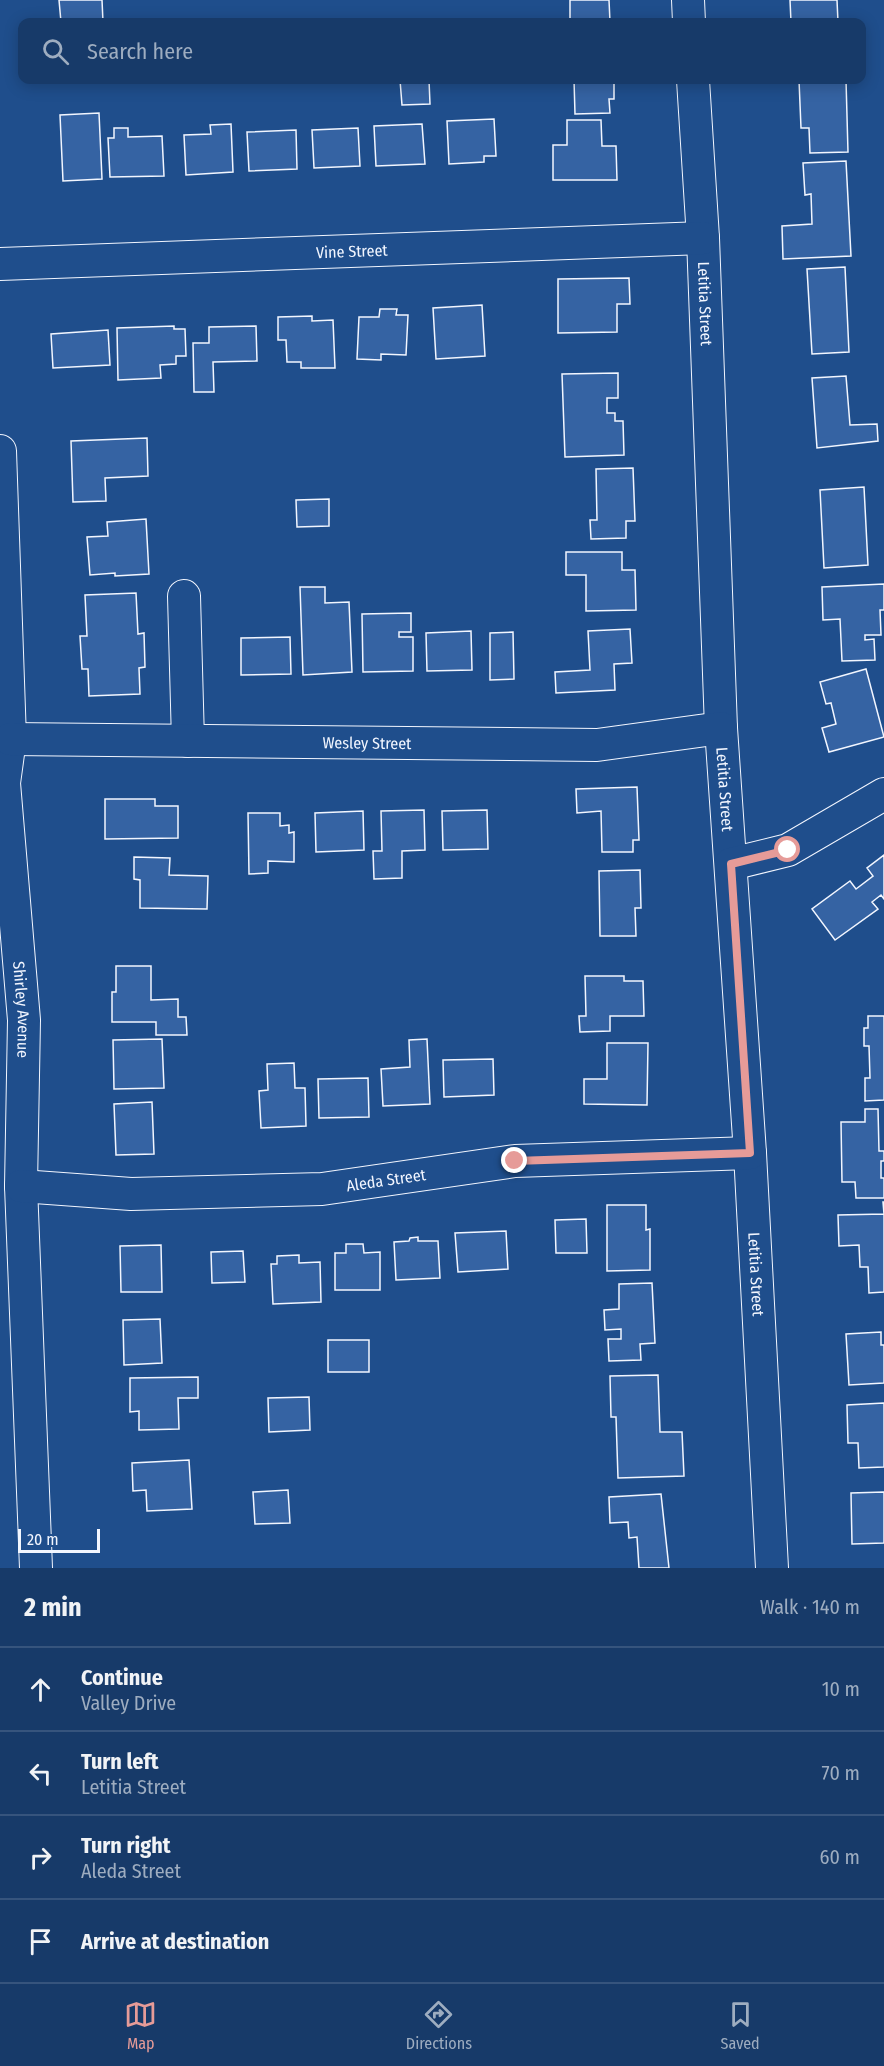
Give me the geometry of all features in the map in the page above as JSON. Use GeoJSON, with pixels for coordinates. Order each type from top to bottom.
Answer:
{"type":"FeatureCollection","features":[{"type":"Feature","properties":{"kind":"street"},"geometry":{"type":"LineString","coordinates":[[688,0],[689,18]]}},
{"type":"Feature","properties":{"kind":"street","name":"Letitia Street"},"geometry":{"type":"LineString","coordinates":[[693,84],[703,238],[721,728],[750,1153],[772,1568]]}},
{"type":"Feature","properties":{"kind":"street","name":"Vine Street"},"geometry":{"type":"LineString","coordinates":[[0,264],[703,238]]}},
{"type":"Feature","properties":{"kind":"street","name":"Shirley Avenue"},"geometry":{"type":"LineString","coordinates":[[0,451],[10,739],[4,783],[24,1020],[21,1186],[36,1568]]}},
{"type":"Feature","properties":{"kind":"street"},"geometry":{"type":"LineString","coordinates":[[184,596],[188,741]]}},
{"type":"Feature","properties":{"kind":"street","name":"Wesley Street"},"geometry":{"type":"LineString","coordinates":[[10,739],[597,745],[721,728]]}},
{"type":"Feature","properties":{"kind":"street"},"geometry":{"type":"LineString","coordinates":[[731,864],[788,850],[884,794]]}},
{"type":"Feature","properties":{"kind":"street","name":"Aleda Street"},"geometry":{"type":"LineString","coordinates":[[21,1186],[131,1194],[322,1189],[515,1161],[750,1153]]}},
{"type":"Feature","properties":{"kind":"building"},"geometry":{"type":"Polygon","coordinates":[[[59,0],[102,0],[103,18],[61,18],[59,0]]]}},
{"type":"Feature","properties":{"kind":"building"},"geometry":{"type":"Polygon","coordinates":[[[570,0],[609,0],[610,18],[570,18],[570,0]]]}},
{"type":"Feature","properties":{"kind":"building"},"geometry":{"type":"Polygon","coordinates":[[[790,0],[837,0],[838,18],[791,18],[790,0]]]}},
{"type":"Feature","properties":{"kind":"building"},"geometry":{"type":"Polygon","coordinates":[[[400,84],[429,84],[430,104],[402,105],[400,84]]]}},
{"type":"Feature","properties":{"kind":"building"},"geometry":{"type":"Polygon","coordinates":[[[574,84],[614,84],[614,99],[609,99],[610,113],[575,114],[574,84]]]}},
{"type":"Feature","properties":{"kind":"building"},"geometry":{"type":"Polygon","coordinates":[[[799,84],[846,84],[848,152],[810,153],[809,128],[801,128],[799,84]]]}},
{"type":"Feature","properties":{"kind":"building"},"geometry":{"type":"Polygon","coordinates":[[[99,113],[102,179],[63,181],[60,115],[99,113]]]}},
{"type":"Feature","properties":{"kind":"building"},"geometry":{"type":"Polygon","coordinates":[[[494,119],[496,156],[484,156],[484,162],[449,164],[447,121],[494,119]]]}},
{"type":"Feature","properties":{"kind":"building"},"geometry":{"type":"Polygon","coordinates":[[[567,120],[601,120],[602,146],[616,146],[617,180],[553,180],[553,145],[567,145],[567,120]]]}},
{"type":"Feature","properties":{"kind":"building"},"geometry":{"type":"Polygon","coordinates":[[[231,124],[233,172],[186,175],[184,135],[211,134],[210,125],[231,124]]]}},
{"type":"Feature","properties":{"kind":"building"},"geometry":{"type":"Polygon","coordinates":[[[422,124],[425,164],[376,166],[374,126],[422,124]]]}},
{"type":"Feature","properties":{"kind":"building"},"geometry":{"type":"Polygon","coordinates":[[[114,128],[128,128],[128,137],[162,136],[164,176],[110,177],[108,138],[114,138],[114,128]]]}},
{"type":"Feature","properties":{"kind":"building"},"geometry":{"type":"Polygon","coordinates":[[[358,128],[360,166],[314,168],[312,130],[358,128]]]}},
{"type":"Feature","properties":{"kind":"building"},"geometry":{"type":"Polygon","coordinates":[[[296,130],[297,169],[249,171],[247,132],[296,130]]]}},
{"type":"Feature","properties":{"kind":"building"},"geometry":{"type":"Polygon","coordinates":[[[846,161],[851,256],[783,259],[782,226],[812,224],[811,194],[805,195],[803,163],[846,161]]]}},
{"type":"Feature","properties":{"kind":"building"},"geometry":{"type":"Polygon","coordinates":[[[845,267],[849,352],[812,354],[807,269],[845,267]]]}},
{"type":"Feature","properties":{"kind":"building"},"geometry":{"type":"Polygon","coordinates":[[[629,278],[630,304],[617,304],[617,332],[558,333],[558,279],[629,278]]]}},
{"type":"Feature","properties":{"kind":"building"},"geometry":{"type":"Polygon","coordinates":[[[482,305],[485,356],[436,359],[433,308],[482,305]]]}},
{"type":"Feature","properties":{"kind":"building"},"geometry":{"type":"Polygon","coordinates":[[[380,309],[397,309],[396,315],[408,315],[406,355],[381,354],[381,360],[357,359],[359,317],[379,317],[380,309]]]}},
{"type":"Feature","properties":{"kind":"building"},"geometry":{"type":"Polygon","coordinates":[[[312,316],[312,321],[333,320],[335,368],[301,368],[301,362],[287,362],[286,340],[278,340],[278,317],[312,316]]]}},
{"type":"Feature","properties":{"kind":"building"},"geometry":{"type":"Polygon","coordinates":[[[174,326],[174,329],[185,329],[186,356],[176,356],[176,364],[160,365],[161,378],[118,380],[117,328],[174,326]]]}},
{"type":"Feature","properties":{"kind":"building"},"geometry":{"type":"Polygon","coordinates":[[[256,326],[257,361],[213,362],[214,392],[194,392],[193,343],[209,343],[209,327],[256,326]]]}},
{"type":"Feature","properties":{"kind":"building"},"geometry":{"type":"Polygon","coordinates":[[[108,330],[110,365],[53,368],[51,334],[108,330]]]}},
{"type":"Feature","properties":{"kind":"building"},"geometry":{"type":"Polygon","coordinates":[[[618,373],[618,398],[607,398],[607,413],[615,413],[615,421],[623,421],[624,455],[565,457],[562,374],[618,373]]]}},
{"type":"Feature","properties":{"kind":"building"},"geometry":{"type":"Polygon","coordinates":[[[846,376],[850,425],[877,424],[878,441],[817,448],[812,378],[846,376]]]}},
{"type":"Feature","properties":{"kind":"building"},"geometry":{"type":"Polygon","coordinates":[[[147,438],[148,476],[105,478],[106,501],[73,502],[71,441],[147,438]]]}},
{"type":"Feature","properties":{"kind":"building"},"geometry":{"type":"Polygon","coordinates":[[[633,468],[635,521],[626,521],[626,538],[591,539],[590,520],[597,520],[596,469],[633,468]]]}},
{"type":"Feature","properties":{"kind":"building"},"geometry":{"type":"Polygon","coordinates":[[[864,487],[868,565],[824,568],[820,490],[864,487]]]}},
{"type":"Feature","properties":{"kind":"building"},"geometry":{"type":"Polygon","coordinates":[[[329,499],[329,526],[297,527],[296,500],[329,499]]]}},
{"type":"Feature","properties":{"kind":"building"},"geometry":{"type":"Polygon","coordinates":[[[146,519],[149,574],[90,575],[87,537],[108,536],[107,522],[146,519]]]}},
{"type":"Feature","properties":{"kind":"building"},"geometry":{"type":"Polygon","coordinates":[[[566,552],[622,552],[622,570],[635,570],[636,610],[586,611],[586,575],[566,575],[566,552]]]}},
{"type":"Feature","properties":{"kind":"building"},"geometry":{"type":"Polygon","coordinates":[[[884,584],[884,610],[880,610],[881,635],[865,635],[865,640],[874,639],[875,660],[842,661],[840,619],[823,620],[822,587],[884,584]]]}},
{"type":"Feature","properties":{"kind":"building"},"geometry":{"type":"Polygon","coordinates":[[[300,587],[325,587],[325,603],[349,602],[352,672],[303,675],[300,587]]]}},
{"type":"Feature","properties":{"kind":"building"},"geometry":{"type":"Polygon","coordinates":[[[136,593],[138,634],[144,633],[145,667],[139,668],[140,694],[89,696],[88,669],[82,669],[80,636],[87,636],[85,595],[136,593]]]}},
{"type":"Feature","properties":{"kind":"building"},"geometry":{"type":"Polygon","coordinates":[[[411,613],[411,632],[399,632],[399,637],[413,637],[413,671],[363,672],[362,614],[411,613]]]}},
{"type":"Feature","properties":{"kind":"building"},"geometry":{"type":"Polygon","coordinates":[[[630,629],[632,663],[614,664],[615,690],[556,693],[555,672],[590,670],[588,631],[630,629]]]}},
{"type":"Feature","properties":{"kind":"building"},"geometry":{"type":"Polygon","coordinates":[[[471,631],[472,670],[427,671],[426,633],[471,631]]]}},
{"type":"Feature","properties":{"kind":"building"},"geometry":{"type":"Polygon","coordinates":[[[513,632],[514,679],[490,680],[490,633],[513,632]]]}},
{"type":"Feature","properties":{"kind":"building"},"geometry":{"type":"Polygon","coordinates":[[[290,637],[291,674],[241,675],[241,638],[290,637]]]}},
{"type":"Feature","properties":{"kind":"building"},"geometry":{"type":"Polygon","coordinates":[[[866,669],[884,737],[829,752],[822,728],[836,724],[831,703],[826,704],[820,682],[866,669]]]}},
{"type":"Feature","properties":{"kind":"building"},"geometry":{"type":"Polygon","coordinates":[[[637,787],[639,840],[633,840],[633,852],[602,852],[601,811],[577,813],[576,789],[637,787]]]}},
{"type":"Feature","properties":{"kind":"building"},"geometry":{"type":"Polygon","coordinates":[[[105,799],[155,799],[155,806],[178,806],[178,838],[105,839],[105,799]]]}},
{"type":"Feature","properties":{"kind":"building"},"geometry":{"type":"Polygon","coordinates":[[[424,810],[425,850],[402,851],[402,878],[374,879],[373,851],[382,851],[381,811],[424,810]]]}},
{"type":"Feature","properties":{"kind":"building"},"geometry":{"type":"Polygon","coordinates":[[[487,810],[488,849],[443,850],[442,811],[487,810]]]}},
{"type":"Feature","properties":{"kind":"building"},"geometry":{"type":"Polygon","coordinates":[[[363,811],[364,850],[316,852],[315,813],[363,811]]]}},
{"type":"Feature","properties":{"kind":"building"},"geometry":{"type":"Polygon","coordinates":[[[248,813],[280,813],[280,826],[289,825],[289,833],[294,832],[294,862],[268,861],[268,873],[249,874],[248,813]]]}},
{"type":"Feature","properties":{"kind":"building"},"geometry":{"type":"Polygon","coordinates":[[[884,855],[884,899],[881,895],[872,902],[878,909],[835,940],[812,909],[850,881],[856,889],[873,876],[867,868],[884,855]]]}},
{"type":"Feature","properties":{"kind":"building"},"geometry":{"type":"Polygon","coordinates":[[[134,857],[170,858],[169,875],[208,876],[207,909],[140,908],[140,880],[134,879],[134,857]]]}},
{"type":"Feature","properties":{"kind":"building"},"geometry":{"type":"Polygon","coordinates":[[[640,870],[641,908],[635,908],[636,936],[600,936],[599,871],[640,870]]]}},
{"type":"Feature","properties":{"kind":"building"},"geometry":{"type":"Polygon","coordinates":[[[116,966],[151,966],[151,1000],[178,999],[178,1017],[186,1017],[187,1035],[156,1035],[156,1022],[112,1022],[112,992],[116,992],[116,966]]]}},
{"type":"Feature","properties":{"kind":"building"},"geometry":{"type":"Polygon","coordinates":[[[585,976],[624,976],[624,981],[643,981],[644,1016],[610,1016],[610,1031],[580,1032],[579,1016],[586,1016],[585,976]]]}},
{"type":"Feature","properties":{"kind":"building"},"geometry":{"type":"Polygon","coordinates":[[[868,1016],[884,1016],[884,1100],[865,1101],[865,1078],[870,1078],[869,1046],[864,1046],[864,1028],[868,1028],[868,1016]]]}},
{"type":"Feature","properties":{"kind":"building"},"geometry":{"type":"Polygon","coordinates":[[[162,1039],[164,1088],[114,1089],[113,1040],[162,1039]]]}},
{"type":"Feature","properties":{"kind":"building"},"geometry":{"type":"Polygon","coordinates":[[[427,1039],[430,1104],[383,1106],[381,1069],[410,1067],[409,1040],[427,1039]]]}},
{"type":"Feature","properties":{"kind":"building"},"geometry":{"type":"Polygon","coordinates":[[[607,1043],[648,1043],[647,1105],[584,1104],[584,1079],[607,1079],[607,1043]]]}},
{"type":"Feature","properties":{"kind":"building"},"geometry":{"type":"Polygon","coordinates":[[[493,1059],[494,1095],[444,1097],[443,1060],[493,1059]]]}},
{"type":"Feature","properties":{"kind":"building"},"geometry":{"type":"Polygon","coordinates":[[[294,1063],[295,1088],[305,1088],[306,1126],[261,1128],[259,1091],[268,1090],[267,1064],[294,1063]]]}},
{"type":"Feature","properties":{"kind":"building"},"geometry":{"type":"Polygon","coordinates":[[[368,1078],[369,1117],[319,1118],[318,1079],[368,1078]]]}},
{"type":"Feature","properties":{"kind":"building"},"geometry":{"type":"Polygon","coordinates":[[[152,1102],[154,1154],[116,1155],[114,1104],[152,1102]]]}},
{"type":"Feature","properties":{"kind":"building"},"geometry":{"type":"Polygon","coordinates":[[[865,1109],[878,1109],[879,1151],[884,1151],[884,1161],[881,1161],[881,1178],[884,1178],[884,1198],[856,1198],[855,1182],[842,1182],[841,1122],[865,1122],[865,1109]]]}},
{"type":"Feature","properties":{"kind":"building"},"geometry":{"type":"Polygon","coordinates":[[[607,1205],[646,1205],[646,1230],[650,1229],[650,1270],[607,1271],[607,1205]]]}},
{"type":"Feature","properties":{"kind":"building"},"geometry":{"type":"Polygon","coordinates":[[[884,1214],[884,1292],[869,1293],[868,1267],[860,1267],[859,1245],[839,1246],[838,1215],[884,1214]]]}},
{"type":"Feature","properties":{"kind":"building"},"geometry":{"type":"Polygon","coordinates":[[[586,1219],[587,1253],[556,1253],[555,1220],[586,1219]]]}},
{"type":"Feature","properties":{"kind":"building"},"geometry":{"type":"Polygon","coordinates":[[[506,1231],[508,1269],[458,1272],[455,1233],[506,1231]]]}},
{"type":"Feature","properties":{"kind":"building"},"geometry":{"type":"Polygon","coordinates":[[[418,1237],[418,1241],[438,1241],[440,1278],[396,1280],[394,1242],[409,1241],[410,1238],[418,1237]]]}},
{"type":"Feature","properties":{"kind":"building"},"geometry":{"type":"Polygon","coordinates":[[[346,1244],[363,1244],[364,1253],[380,1252],[380,1290],[335,1290],[335,1253],[346,1253],[346,1244]]]}},
{"type":"Feature","properties":{"kind":"building"},"geometry":{"type":"Polygon","coordinates":[[[161,1245],[162,1292],[121,1292],[120,1246],[161,1245]]]}},
{"type":"Feature","properties":{"kind":"building"},"geometry":{"type":"Polygon","coordinates":[[[243,1251],[245,1282],[212,1283],[211,1252],[243,1251]]]}},
{"type":"Feature","properties":{"kind":"building"},"geometry":{"type":"Polygon","coordinates":[[[299,1255],[299,1263],[320,1262],[321,1302],[273,1304],[271,1264],[277,1264],[277,1256],[299,1255]]]}},
{"type":"Feature","properties":{"kind":"building"},"geometry":{"type":"Polygon","coordinates":[[[652,1283],[655,1343],[640,1344],[641,1360],[609,1361],[608,1339],[621,1339],[621,1329],[605,1330],[604,1310],[619,1309],[619,1284],[652,1283]]]}},
{"type":"Feature","properties":{"kind":"building"},"geometry":{"type":"Polygon","coordinates":[[[160,1319],[162,1363],[124,1365],[123,1320],[160,1319]]]}},
{"type":"Feature","properties":{"kind":"building"},"geometry":{"type":"Polygon","coordinates":[[[881,1332],[881,1345],[884,1345],[884,1383],[849,1385],[846,1334],[881,1332]]]}},
{"type":"Feature","properties":{"kind":"building"},"geometry":{"type":"Polygon","coordinates":[[[328,1340],[369,1340],[369,1372],[328,1372],[328,1340]]]}},
{"type":"Feature","properties":{"kind":"building"},"geometry":{"type":"Polygon","coordinates":[[[658,1375],[660,1432],[682,1432],[684,1476],[618,1478],[616,1417],[611,1417],[610,1376],[658,1375]]]}},
{"type":"Feature","properties":{"kind":"building"},"geometry":{"type":"Polygon","coordinates":[[[198,1377],[198,1398],[178,1398],[179,1429],[139,1430],[139,1411],[130,1412],[130,1378],[198,1377]]]}},
{"type":"Feature","properties":{"kind":"building"},"geometry":{"type":"Polygon","coordinates":[[[309,1397],[310,1430],[269,1432],[268,1398],[309,1397]]]}},
{"type":"Feature","properties":{"kind":"building"},"geometry":{"type":"Polygon","coordinates":[[[884,1403],[884,1467],[859,1468],[858,1443],[848,1443],[847,1405],[884,1403]]]}},
{"type":"Feature","properties":{"kind":"building"},"geometry":{"type":"Polygon","coordinates":[[[189,1460],[192,1509],[147,1511],[146,1490],[133,1491],[132,1463],[189,1460]]]}},
{"type":"Feature","properties":{"kind":"building"},"geometry":{"type":"Polygon","coordinates":[[[288,1490],[290,1523],[255,1524],[253,1492],[288,1490]]]}},
{"type":"Feature","properties":{"kind":"building"},"geometry":{"type":"Polygon","coordinates":[[[884,1492],[884,1543],[852,1544],[851,1493],[884,1492]]]}},
{"type":"Feature","properties":{"kind":"building"},"geometry":{"type":"Polygon","coordinates":[[[661,1494],[669,1568],[639,1568],[637,1537],[629,1538],[628,1522],[610,1523],[609,1497],[661,1494]]]}},
{"type":"Feature","properties":{"kind":"route"},"geometry":{"type":"LineString","coordinates":[[515,1161],[750,1153],[731,864],[788,850]]}}]}
